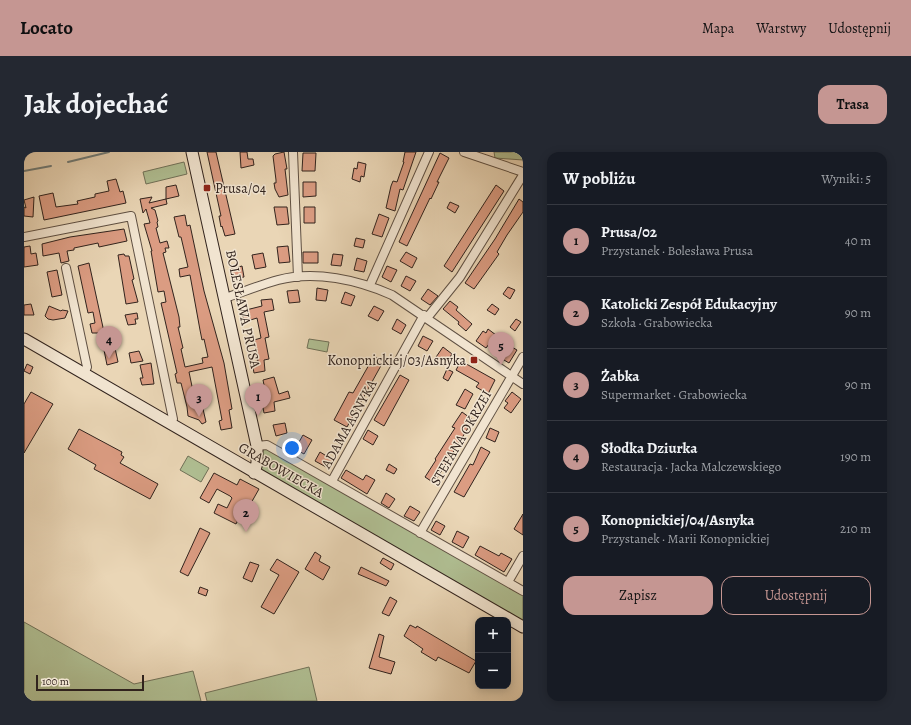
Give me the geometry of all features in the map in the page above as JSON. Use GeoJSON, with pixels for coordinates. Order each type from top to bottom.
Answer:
{"type":"FeatureCollection","features":[{"type":"Feature","properties":{"kind":"street","name":"BOLESŁAWA PRUSA"},"geometry":{"type":"LineString","coordinates":[[192,152],[257,446],[257,463],[254,473]]}},
{"type":"Feature","properties":{"kind":"street"},"geometry":{"type":"LineString","coordinates":[[293,152],[298,277]]}},
{"type":"Feature","properties":{"kind":"street"},"geometry":{"type":"LineString","coordinates":[[370,285],[429,152]]}},
{"type":"Feature","properties":{"kind":"street"},"geometry":{"type":"LineString","coordinates":[[464,152],[523,173]]}},
{"type":"Feature","properties":{"kind":"street","name":"ADAMA ASNYKA"},"geometry":{"type":"LineString","coordinates":[[332,482],[425,317],[460,277],[523,173]]}},
{"type":"Feature","properties":{"kind":"street"},"geometry":{"type":"LineString","coordinates":[[24,237],[131,216],[173,419],[170,424]]}},
{"type":"Feature","properties":{"kind":"street"},"geometry":{"type":"LineString","coordinates":[[66,268],[87,367],[84,374]]}},
{"type":"Feature","properties":{"kind":"street"},"geometry":{"type":"LineString","coordinates":[[225,298],[279,280],[298,277],[329,278],[370,285],[392,295],[523,384]]}},
{"type":"Feature","properties":{"kind":"street","name":"GRABOWIECKA"},"geometry":{"type":"LineString","coordinates":[[24,338],[254,473],[523,627]]}},
{"type":"Feature","properties":{"kind":"street","name":"STEFANA OKRZEI"},"geometry":{"type":"LineString","coordinates":[[420,533],[523,357]]}},
{"type":"Feature","properties":{"kind":"street","name":"GRABOWIECKA"},"geometry":{"type":"LineString","coordinates":[[257,446],[267,445],[523,591]]}},
{"type":"Feature","properties":{"kind":"street"},"geometry":{"type":"LineString","coordinates":[[508,582],[523,556]]}},
{"type":"Feature","properties":{"kind":"green space"},"geometry":{"type":"Polygon","coordinates":[[[494,152],[523,152],[523,160],[495,158],[494,152]]]}},
{"type":"Feature","properties":{"kind":"green space"},"geometry":{"type":"Polygon","coordinates":[[[184,162],[187,174],[146,184],[143,172],[184,162]]]}},
{"type":"Feature","properties":{"kind":"green space"},"geometry":{"type":"Polygon","coordinates":[[[309,339],[329,342],[327,352],[307,348],[309,339]]]}},
{"type":"Feature","properties":{"kind":"green space"},"geometry":{"type":"Polygon","coordinates":[[[267,445],[523,591],[523,627],[511,620],[511,617],[506,617],[254,473],[257,446],[267,445]]]}},
{"type":"Feature","properties":{"kind":"green space"},"geometry":{"type":"Polygon","coordinates":[[[188,456],[209,468],[201,482],[180,470],[188,456]]]}},
{"type":"Feature","properties":{"kind":"green space"},"geometry":{"type":"Polygon","coordinates":[[[24,622],[134,684],[193,671],[201,701],[24,701],[24,622]]]}},
{"type":"Feature","properties":{"kind":"green space"},"geometry":{"type":"Polygon","coordinates":[[[309,667],[317,701],[207,701],[205,693],[309,667]]]}},
{"type":"Feature","properties":{"kind":"building"},"geometry":{"type":"Polygon","coordinates":[[[207,152],[216,152],[235,234],[225,236],[222,226],[221,227],[219,216],[221,216],[207,152]]]}},
{"type":"Feature","properties":{"kind":"building"},"geometry":{"type":"Polygon","coordinates":[[[240,152],[247,152],[248,159],[253,159],[254,165],[241,168],[240,152]]]}},
{"type":"Feature","properties":{"kind":"building"},"geometry":{"type":"Polygon","coordinates":[[[284,152],[287,169],[285,169],[288,195],[279,197],[274,183],[276,183],[276,180],[273,156],[284,152]]]}},
{"type":"Feature","properties":{"kind":"building"},"geometry":{"type":"Polygon","coordinates":[[[405,152],[416,152],[403,190],[400,189],[395,211],[386,208],[391,186],[393,181],[397,182],[404,162],[405,152]]]}},
{"type":"Feature","properties":{"kind":"building"},"geometry":{"type":"Polygon","coordinates":[[[303,153],[316,153],[315,171],[302,171],[303,153]]]}},
{"type":"Feature","properties":{"kind":"building"},"geometry":{"type":"Polygon","coordinates":[[[440,153],[449,158],[437,182],[439,182],[431,199],[430,198],[407,246],[399,242],[440,153]]]}},
{"type":"Feature","properties":{"kind":"building"},"geometry":{"type":"Polygon","coordinates":[[[358,162],[366,164],[364,177],[361,176],[360,182],[352,179],[354,168],[357,169],[358,162]]]}},
{"type":"Feature","properties":{"kind":"building"},"geometry":{"type":"Polygon","coordinates":[[[116,179],[120,192],[123,191],[126,203],[44,220],[39,196],[53,193],[56,207],[78,204],[77,201],[95,197],[95,194],[109,191],[107,181],[116,179]]]}},
{"type":"Feature","properties":{"kind":"building"},"geometry":{"type":"Polygon","coordinates":[[[303,182],[316,182],[316,196],[303,197],[303,182]]]}},
{"type":"Feature","properties":{"kind":"building"},"geometry":{"type":"Polygon","coordinates":[[[176,185],[179,196],[166,199],[166,187],[176,185]]]}},
{"type":"Feature","properties":{"kind":"building"},"geometry":{"type":"Polygon","coordinates":[[[496,185],[504,191],[452,272],[444,266],[496,185]]]}},
{"type":"Feature","properties":{"kind":"building"},"geometry":{"type":"Polygon","coordinates":[[[34,197],[33,217],[24,216],[24,207],[26,208],[24,200],[34,197]]]}},
{"type":"Feature","properties":{"kind":"building"},"geometry":{"type":"Polygon","coordinates":[[[152,197],[149,203],[166,199],[167,204],[151,208],[155,210],[158,221],[158,227],[156,228],[160,243],[167,241],[169,248],[165,248],[166,252],[163,253],[179,317],[180,327],[178,327],[183,348],[181,349],[185,367],[203,363],[202,358],[208,357],[204,339],[202,340],[190,275],[180,277],[179,269],[188,267],[181,237],[179,237],[174,217],[185,215],[187,226],[190,225],[204,291],[224,363],[232,409],[229,410],[232,428],[221,430],[219,421],[222,420],[212,367],[189,372],[198,407],[203,409],[206,422],[202,424],[199,420],[188,416],[181,383],[177,383],[175,374],[177,373],[161,303],[166,302],[164,291],[158,292],[152,251],[144,224],[150,223],[146,209],[143,213],[140,199],[152,197]]]}},
{"type":"Feature","properties":{"kind":"building"},"geometry":{"type":"Polygon","coordinates":[[[519,199],[523,202],[523,212],[497,252],[499,254],[474,289],[465,283],[495,239],[519,199]]]}},
{"type":"Feature","properties":{"kind":"building"},"geometry":{"type":"Polygon","coordinates":[[[450,202],[459,206],[455,213],[447,208],[450,202]]]}},
{"type":"Feature","properties":{"kind":"building"},"geometry":{"type":"Polygon","coordinates":[[[274,207],[287,207],[289,224],[277,225],[274,207]]]}},
{"type":"Feature","properties":{"kind":"building"},"geometry":{"type":"Polygon","coordinates":[[[304,207],[315,207],[315,223],[304,223],[304,207]]]}},
{"type":"Feature","properties":{"kind":"building"},"geometry":{"type":"Polygon","coordinates":[[[379,214],[389,218],[382,237],[372,234],[379,214]]]}},
{"type":"Feature","properties":{"kind":"building"},"geometry":{"type":"Polygon","coordinates":[[[124,229],[127,241],[99,247],[98,243],[74,248],[74,250],[67,251],[69,261],[61,263],[59,253],[43,256],[42,244],[70,237],[124,229]]]}},
{"type":"Feature","properties":{"kind":"building"},"geometry":{"type":"Polygon","coordinates":[[[356,238],[365,240],[363,248],[354,246],[356,238]]]}},
{"type":"Feature","properties":{"kind":"building"},"geometry":{"type":"Polygon","coordinates":[[[30,246],[31,254],[36,253],[38,265],[24,267],[24,247],[30,246]]]}},
{"type":"Feature","properties":{"kind":"building"},"geometry":{"type":"Polygon","coordinates":[[[288,246],[290,262],[279,263],[277,247],[288,246]]]}},
{"type":"Feature","properties":{"kind":"building"},"geometry":{"type":"Polygon","coordinates":[[[303,252],[318,252],[318,263],[303,263],[303,252]]]}},
{"type":"Feature","properties":{"kind":"building"},"geometry":{"type":"Polygon","coordinates":[[[406,252],[417,258],[412,268],[400,261],[406,252]]]}},
{"type":"Feature","properties":{"kind":"building"},"geometry":{"type":"Polygon","coordinates":[[[263,253],[266,267],[255,269],[252,255],[263,253]]]}},
{"type":"Feature","properties":{"kind":"building"},"geometry":{"type":"Polygon","coordinates":[[[124,254],[125,256],[129,256],[134,279],[132,280],[138,302],[126,304],[118,255],[124,254]]]}},
{"type":"Feature","properties":{"kind":"building"},"geometry":{"type":"Polygon","coordinates":[[[333,254],[343,255],[341,266],[331,265],[333,254]]]}},
{"type":"Feature","properties":{"kind":"building"},"geometry":{"type":"Polygon","coordinates":[[[357,258],[367,261],[364,272],[354,270],[357,258]]]}},
{"type":"Feature","properties":{"kind":"building"},"geometry":{"type":"Polygon","coordinates":[[[89,263],[104,332],[99,333],[92,333],[90,324],[95,323],[93,312],[88,313],[78,266],[89,263]]]}},
{"type":"Feature","properties":{"kind":"building"},"geometry":{"type":"Polygon","coordinates":[[[242,266],[244,277],[233,279],[231,269],[242,266]]]}},
{"type":"Feature","properties":{"kind":"building"},"geometry":{"type":"Polygon","coordinates":[[[387,266],[397,270],[391,282],[382,277],[387,266]]]}},
{"type":"Feature","properties":{"kind":"building"},"geometry":{"type":"Polygon","coordinates":[[[57,270],[62,295],[52,297],[47,272],[57,270]]]}},
{"type":"Feature","properties":{"kind":"building"},"geometry":{"type":"Polygon","coordinates":[[[406,276],[416,281],[410,291],[401,286],[406,276]]]}},
{"type":"Feature","properties":{"kind":"building"},"geometry":{"type":"Polygon","coordinates":[[[508,287],[515,290],[510,299],[503,294],[508,287]]]}},
{"type":"Feature","properties":{"kind":"building"},"geometry":{"type":"Polygon","coordinates":[[[317,288],[328,290],[326,301],[316,300],[317,288]]]}},
{"type":"Feature","properties":{"kind":"building"},"geometry":{"type":"Polygon","coordinates":[[[428,289],[438,296],[430,305],[421,299],[428,289]]]}},
{"type":"Feature","properties":{"kind":"building"},"geometry":{"type":"Polygon","coordinates":[[[298,290],[300,302],[289,303],[287,291],[298,290]]]}},
{"type":"Feature","properties":{"kind":"building"},"geometry":{"type":"Polygon","coordinates":[[[345,292],[355,296],[351,306],[341,303],[345,292]]]}},
{"type":"Feature","properties":{"kind":"building"},"geometry":{"type":"Polygon","coordinates":[[[272,299],[274,310],[264,312],[269,337],[265,338],[269,359],[264,360],[265,371],[254,373],[252,362],[258,361],[254,340],[261,338],[257,318],[244,322],[242,311],[262,306],[261,300],[272,299]]]}},
{"type":"Feature","properties":{"kind":"building"},"geometry":{"type":"Polygon","coordinates":[[[450,301],[458,307],[456,310],[472,324],[466,331],[458,324],[459,322],[443,309],[450,301]]]}},
{"type":"Feature","properties":{"kind":"building"},"geometry":{"type":"Polygon","coordinates":[[[31,304],[34,315],[24,315],[24,305],[31,304]]]}},
{"type":"Feature","properties":{"kind":"building"},"geometry":{"type":"Polygon","coordinates":[[[492,304],[499,309],[495,315],[487,310],[492,304]]]}},
{"type":"Feature","properties":{"kind":"building"},"geometry":{"type":"Polygon","coordinates":[[[49,306],[61,311],[68,311],[65,318],[53,320],[48,319],[45,316],[49,306]]]}},
{"type":"Feature","properties":{"kind":"building"},"geometry":{"type":"Polygon","coordinates":[[[374,306],[384,311],[378,321],[368,316],[374,306]]]}},
{"type":"Feature","properties":{"kind":"building"},"geometry":{"type":"Polygon","coordinates":[[[137,313],[138,319],[135,319],[136,324],[128,325],[125,315],[137,313]]]}},
{"type":"Feature","properties":{"kind":"building"},"geometry":{"type":"Polygon","coordinates":[[[397,319],[406,325],[401,334],[392,329],[397,319]]]}},
{"type":"Feature","properties":{"kind":"building"},"geometry":{"type":"Polygon","coordinates":[[[516,319],[521,322],[515,331],[510,327],[516,319]]]}},
{"type":"Feature","properties":{"kind":"building"},"geometry":{"type":"Polygon","coordinates":[[[488,329],[496,335],[486,348],[476,341],[483,331],[486,333],[488,329]]]}},
{"type":"Feature","properties":{"kind":"building"},"geometry":{"type":"Polygon","coordinates":[[[423,336],[433,341],[427,351],[418,346],[423,336]]]}},
{"type":"Feature","properties":{"kind":"building"},"geometry":{"type":"Polygon","coordinates":[[[116,337],[118,347],[115,348],[118,362],[107,365],[102,340],[116,337]]]}},
{"type":"Feature","properties":{"kind":"building"},"geometry":{"type":"Polygon","coordinates":[[[505,346],[508,348],[510,346],[517,350],[509,363],[499,357],[505,346]]]}},
{"type":"Feature","properties":{"kind":"building"},"geometry":{"type":"Polygon","coordinates":[[[443,347],[452,354],[444,366],[434,360],[443,347]]]}},
{"type":"Feature","properties":{"kind":"building"},"geometry":{"type":"Polygon","coordinates":[[[139,351],[143,361],[131,363],[129,353],[139,351]]]}},
{"type":"Feature","properties":{"kind":"building"},"geometry":{"type":"Polygon","coordinates":[[[374,356],[383,362],[347,427],[334,420],[349,392],[353,393],[374,356]]]}},
{"type":"Feature","properties":{"kind":"building"},"geometry":{"type":"Polygon","coordinates":[[[461,361],[495,380],[488,394],[476,387],[479,383],[456,370],[461,361]]]}},
{"type":"Feature","properties":{"kind":"building"},"geometry":{"type":"Polygon","coordinates":[[[151,363],[154,384],[142,385],[140,378],[143,378],[140,365],[151,363]]]}},
{"type":"Feature","properties":{"kind":"building"},"geometry":{"type":"Polygon","coordinates":[[[27,364],[33,367],[30,374],[24,371],[27,364]]]}},
{"type":"Feature","properties":{"kind":"building"},"geometry":{"type":"Polygon","coordinates":[[[447,369],[453,372],[448,381],[443,378],[447,369]]]}},
{"type":"Feature","properties":{"kind":"building"},"geometry":{"type":"Polygon","coordinates":[[[400,375],[409,380],[384,426],[374,420],[400,375]]]}},
{"type":"Feature","properties":{"kind":"building"},"geometry":{"type":"Polygon","coordinates":[[[274,377],[279,394],[288,391],[290,398],[274,402],[275,411],[264,413],[259,387],[264,385],[263,380],[274,377]]]}},
{"type":"Feature","properties":{"kind":"building"},"geometry":{"type":"Polygon","coordinates":[[[465,389],[473,394],[465,409],[456,405],[465,389]]]}},
{"type":"Feature","properties":{"kind":"building"},"geometry":{"type":"Polygon","coordinates":[[[31,392],[53,404],[24,453],[24,404],[31,392]]]}},
{"type":"Feature","properties":{"kind":"building"},"geometry":{"type":"Polygon","coordinates":[[[512,392],[521,399],[511,413],[504,408],[508,403],[505,401],[512,392]]]}},
{"type":"Feature","properties":{"kind":"building"},"geometry":{"type":"Polygon","coordinates":[[[462,412],[473,420],[434,483],[425,477],[455,428],[452,427],[462,412]]]}},
{"type":"Feature","properties":{"kind":"building"},"geometry":{"type":"Polygon","coordinates":[[[285,423],[287,433],[276,436],[273,425],[285,423]]]}},
{"type":"Feature","properties":{"kind":"building"},"geometry":{"type":"Polygon","coordinates":[[[490,428],[499,432],[495,442],[486,438],[490,428]]]}},
{"type":"Feature","properties":{"kind":"building"},"geometry":{"type":"Polygon","coordinates":[[[79,429],[122,452],[121,455],[124,457],[120,463],[158,484],[150,499],[94,469],[96,465],[68,449],[79,429]]]}},
{"type":"Feature","properties":{"kind":"building"},"geometry":{"type":"Polygon","coordinates":[[[368,430],[378,436],[373,445],[363,439],[368,430]]]}},
{"type":"Feature","properties":{"kind":"building"},"geometry":{"type":"Polygon","coordinates":[[[303,435],[312,440],[304,454],[295,449],[303,435]]]}},
{"type":"Feature","properties":{"kind":"building"},"geometry":{"type":"Polygon","coordinates":[[[481,447],[490,452],[464,497],[454,492],[470,464],[473,465],[481,447]]]}},
{"type":"Feature","properties":{"kind":"building"},"geometry":{"type":"Polygon","coordinates":[[[320,452],[333,460],[328,468],[315,461],[320,452]]]}},
{"type":"Feature","properties":{"kind":"building"},"geometry":{"type":"Polygon","coordinates":[[[389,464],[397,469],[394,474],[386,470],[389,464]]]}},
{"type":"Feature","properties":{"kind":"building"},"geometry":{"type":"Polygon","coordinates":[[[346,470],[363,480],[366,475],[375,480],[367,494],[341,478],[346,470]]]}},
{"type":"Feature","properties":{"kind":"building"},"geometry":{"type":"Polygon","coordinates":[[[214,473],[237,485],[240,479],[259,489],[246,512],[243,510],[236,524],[214,513],[218,504],[227,508],[232,498],[230,496],[217,489],[209,503],[200,498],[214,473]]]}},
{"type":"Feature","properties":{"kind":"building"},"geometry":{"type":"Polygon","coordinates":[[[386,493],[395,499],[389,508],[381,503],[386,493]]]}},
{"type":"Feature","properties":{"kind":"building"},"geometry":{"type":"Polygon","coordinates":[[[410,506],[420,512],[414,521],[404,516],[410,506]]]}},
{"type":"Feature","properties":{"kind":"building"},"geometry":{"type":"Polygon","coordinates":[[[523,514],[523,535],[514,529],[523,514]]]}},
{"type":"Feature","properties":{"kind":"building"},"geometry":{"type":"Polygon","coordinates":[[[436,521],[445,526],[440,535],[431,530],[436,521]]]}},
{"type":"Feature","properties":{"kind":"building"},"geometry":{"type":"Polygon","coordinates":[[[200,528],[210,533],[188,576],[180,572],[200,528]]]}},
{"type":"Feature","properties":{"kind":"building"},"geometry":{"type":"Polygon","coordinates":[[[457,531],[469,537],[463,548],[452,542],[457,531]]]}},
{"type":"Feature","properties":{"kind":"building"},"geometry":{"type":"Polygon","coordinates":[[[480,546],[499,556],[501,553],[512,559],[504,572],[475,555],[480,546]]]}},
{"type":"Feature","properties":{"kind":"building"},"geometry":{"type":"Polygon","coordinates":[[[315,552],[321,556],[319,561],[330,567],[323,580],[305,569],[315,552]]]}},
{"type":"Feature","properties":{"kind":"building"},"geometry":{"type":"Polygon","coordinates":[[[383,558],[394,564],[391,570],[380,563],[383,558]]]}},
{"type":"Feature","properties":{"kind":"building"},"geometry":{"type":"Polygon","coordinates":[[[277,559],[299,572],[274,614],[261,607],[279,575],[270,570],[277,559]]]}},
{"type":"Feature","properties":{"kind":"building"},"geometry":{"type":"Polygon","coordinates":[[[250,562],[259,565],[252,582],[243,578],[250,562]]]}},
{"type":"Feature","properties":{"kind":"building"},"geometry":{"type":"Polygon","coordinates":[[[361,567],[389,581],[386,586],[358,574],[361,567]]]}},
{"type":"Feature","properties":{"kind":"building"},"geometry":{"type":"Polygon","coordinates":[[[200,587],[208,590],[206,596],[198,593],[200,587]]]}},
{"type":"Feature","properties":{"kind":"building"},"geometry":{"type":"Polygon","coordinates":[[[390,597],[397,601],[389,616],[382,613],[390,597]]]}},
{"type":"Feature","properties":{"kind":"building"},"geometry":{"type":"Polygon","coordinates":[[[410,625],[416,628],[417,626],[475,660],[475,663],[469,673],[438,657],[436,661],[421,652],[423,649],[404,636],[410,625]]]}},
{"type":"Feature","properties":{"kind":"building"},"geometry":{"type":"Polygon","coordinates":[[[379,634],[384,636],[379,657],[395,662],[391,674],[369,668],[379,634]]]}},
{"type":"Feature","properties":{"kind":"waterway"},"geometry":{"type":"LineString","coordinates":[[68,162],[109,152]]}},
{"type":"Feature","properties":{"kind":"waterway"},"geometry":{"type":"LineString","coordinates":[[24,171],[51,166]]}},
{"type":"Feature","properties":{"kind":"place","name":"Prusa/04"},"geometry":{"type":"Point","coordinates":[207,188]}},
{"type":"Feature","properties":{"kind":"place","name":"Słodka Dziurka"},"geometry":{"type":"Point","coordinates":[109,359]}},
{"type":"Feature","properties":{"kind":"place","name":"Konopnickiej/03/Asnyka"},"geometry":{"type":"Point","coordinates":[474,360]}},
{"type":"Feature","properties":{"kind":"place","name":"Konopnickiej/04/Asnyka"},"geometry":{"type":"Point","coordinates":[501,365]}},
{"type":"Feature","properties":{"kind":"place","name":"Prusa/02"},"geometry":{"type":"Point","coordinates":[258,416]}},
{"type":"Feature","properties":{"kind":"place","name":"Żabka"},"geometry":{"type":"Point","coordinates":[199,417]}},
{"type":"Feature","properties":{"kind":"place","name":"Katolicki Zespół Edukacyjny"},"geometry":{"type":"Point","coordinates":[246,532]}}]}
